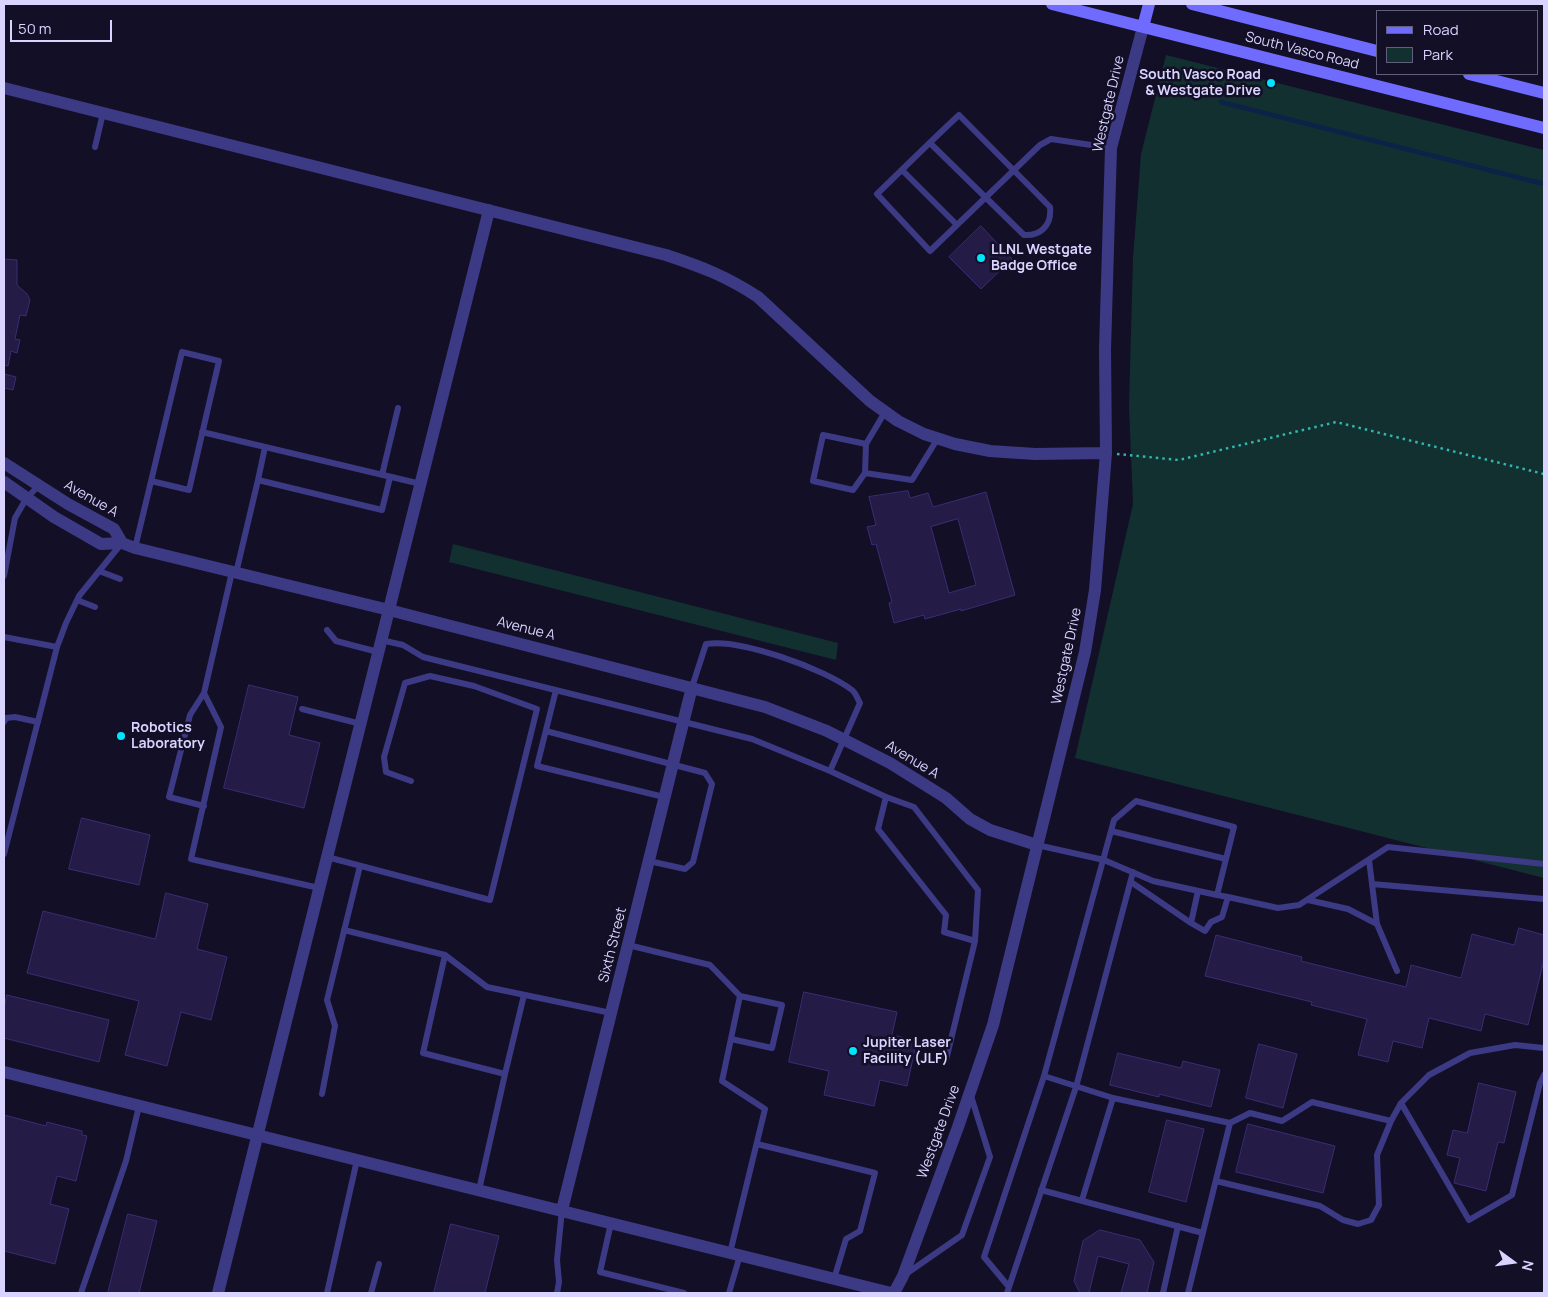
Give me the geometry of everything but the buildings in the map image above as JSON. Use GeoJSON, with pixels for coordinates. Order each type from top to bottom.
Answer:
{"type":"FeatureCollection","features":[{"type":"Feature","properties":{"kind":"main road","name":"South Vasco Road"},"geometry":{"type":"LineString","coordinates":[[1052,4],[1544,128]]}},
{"type":"Feature","properties":{"kind":"main road","name":"Westgate Drive"},"geometry":{"type":"LineString","coordinates":[[1143,27],[1150,4]]}},
{"type":"Feature","properties":{"kind":"main road","name":"South Vasco Road"},"geometry":{"type":"LineString","coordinates":[[1192,4],[1376,50]]}},
{"type":"Feature","properties":{"kind":"main road"},"geometry":{"type":"LineString","coordinates":[[1473,75],[1544,93]]}},
{"type":"Feature","properties":{"kind":"street","name":"Westgate Drive"},"geometry":{"type":"LineString","coordinates":[[893,1293],[903,1276],[993,1025],[1086,652],[1095,590],[1106,453],[1105,349],[1111,148],[1143,27]]}},
{"type":"Feature","properties":{"kind":"street"},"geometry":{"type":"LineString","coordinates":[[4,88],[666,255],[715,272],[737,283],[758,297],[870,401],[898,421],[924,434],[954,444],[990,451],[1035,454],[1106,453]]}},
{"type":"Feature","properties":{"kind":"street"},"geometry":{"type":"LineString","coordinates":[[218,1293],[489,210]]}},
{"type":"Feature","properties":{"kind":"street","name":"Avenue A"},"geometry":{"type":"LineString","coordinates":[[4,463],[68,504],[114,529],[122,543],[135,548],[389,610],[765,707],[827,731],[890,763],[938,793],[970,819],[990,830],[1037,845]]}},
{"type":"Feature","properties":{"kind":"street"},"geometry":{"type":"LineString","coordinates":[[4,482],[26,499],[101,544],[122,543]]}},
{"type":"Feature","properties":{"kind":"street","name":"Sixth Street"},"geometry":{"type":"LineString","coordinates":[[562,1210],[692,687]]}},
{"type":"Feature","properties":{"kind":"street"},"geometry":{"type":"LineString","coordinates":[[4,1072],[893,1293]]}},
{"type":"Feature","properties":{"kind":"lane"},"geometry":{"type":"LineString","coordinates":[[95,147],[103,113]]}},
{"type":"Feature","properties":{"kind":"lane"},"geometry":{"type":"LineString","coordinates":[[930,143],[985,198],[1024,235],[1038,233],[1045,228],[1051,215],[1050,207],[1014,171],[958,115],[877,194],[930,251],[985,198],[1014,171],[1040,145],[1051,139],[1111,148]]}},
{"type":"Feature","properties":{"kind":"lane"},"geometry":{"type":"LineString","coordinates":[[902,170],[957,225]]}},
{"type":"Feature","properties":{"kind":"lane"},"geometry":{"type":"LineString","coordinates":[[135,548],[151,481],[182,352],[219,361],[189,490],[151,481]]}},
{"type":"Feature","properties":{"kind":"lane"},"geometry":{"type":"LineString","coordinates":[[382,475],[398,408]]}},
{"type":"Feature","properties":{"kind":"lane"},"geometry":{"type":"LineString","coordinates":[[866,444],[823,435],[813,481],[852,490],[865,473],[866,444],[885,412]]}},
{"type":"Feature","properties":{"kind":"lane"},"geometry":{"type":"LineString","coordinates":[[202,432],[421,484]]}},
{"type":"Feature","properties":{"kind":"lane"},"geometry":{"type":"LineString","coordinates":[[865,473],[912,480],[938,438]]}},
{"type":"Feature","properties":{"kind":"lane"},"geometry":{"type":"LineString","coordinates":[[204,806],[169,797],[190,715],[204,693],[266,447]]}},
{"type":"Feature","properties":{"kind":"lane"},"geometry":{"type":"LineString","coordinates":[[258,480],[382,510],[390,477]]}},
{"type":"Feature","properties":{"kind":"lane"},"geometry":{"type":"LineString","coordinates":[[4,576],[15,518],[26,499],[39,485]]}},
{"type":"Feature","properties":{"kind":"lane"},"geometry":{"type":"LineString","coordinates":[[4,854],[6,838],[57,647],[66,623],[77,600],[122,543]]}},
{"type":"Feature","properties":{"kind":"lane"},"geometry":{"type":"LineString","coordinates":[[99,571],[120,578]]}},
{"type":"Feature","properties":{"kind":"lane"},"geometry":{"type":"LineString","coordinates":[[77,600],[95,607]]}},
{"type":"Feature","properties":{"kind":"lane"},"geometry":{"type":"LineString","coordinates":[[326,630],[336,641],[380,646],[404,645],[423,657],[752,739],[830,771],[886,797],[914,807],[978,890],[975,941],[946,1060]]}},
{"type":"Feature","properties":{"kind":"lane"},"geometry":{"type":"LineString","coordinates":[[4,637],[57,647]]}},
{"type":"Feature","properties":{"kind":"lane"},"geometry":{"type":"LineString","coordinates":[[692,687],[706,644],[717,642],[781,657],[825,673],[854,691],[860,703],[830,771]]}},
{"type":"Feature","properties":{"kind":"lane"},"geometry":{"type":"LineString","coordinates":[[327,857],[490,900],[537,709],[474,686],[430,676],[405,683],[384,757],[386,772],[411,781]]}},
{"type":"Feature","properties":{"kind":"lane"},"geometry":{"type":"LineString","coordinates":[[556,690],[537,766],[664,797]]}},
{"type":"Feature","properties":{"kind":"lane"},"geometry":{"type":"LineString","coordinates":[[204,693],[220,726],[191,859],[320,888]]}},
{"type":"Feature","properties":{"kind":"lane"},"geometry":{"type":"LineString","coordinates":[[302,709],[360,724]]}},
{"type":"Feature","properties":{"kind":"lane"},"geometry":{"type":"LineString","coordinates":[[4,722],[6,718],[15,717],[38,722]]}},
{"type":"Feature","properties":{"kind":"lane"},"geometry":{"type":"LineString","coordinates":[[546,731],[705,773],[712,784],[693,862],[685,869],[649,861]]}},
{"type":"Feature","properties":{"kind":"lane"},"geometry":{"type":"LineString","coordinates":[[886,797],[878,829],[946,916],[944,932],[975,941]]}},
{"type":"Feature","properties":{"kind":"lane"},"geometry":{"type":"LineString","coordinates":[[1008,1290],[984,1256],[1044,1076],[1114,820],[1136,800],[1234,827],[1218,895]]}},
{"type":"Feature","properties":{"kind":"lane"},"geometry":{"type":"LineString","coordinates":[[1111,831],[1226,859]]}},
{"type":"Feature","properties":{"kind":"lane"},"geometry":{"type":"LineString","coordinates":[[1037,845],[1104,860],[1153,881],[1278,908],[1299,905],[1388,847],[1544,864]]}},
{"type":"Feature","properties":{"kind":"lane"},"geometry":{"type":"LineString","coordinates":[[1369,860],[1377,924],[1397,971]]}},
{"type":"Feature","properties":{"kind":"lane"},"geometry":{"type":"LineString","coordinates":[[322,1094],[335,1026],[327,1000],[360,866]]}},
{"type":"Feature","properties":{"kind":"lane"},"geometry":{"type":"LineString","coordinates":[[1008,1290],[1076,1087],[1134,872]]}},
{"type":"Feature","properties":{"kind":"lane"},"geometry":{"type":"LineString","coordinates":[[1131,882],[1205,931],[1211,922],[1222,916],[1228,897]]}},
{"type":"Feature","properties":{"kind":"lane"},"geometry":{"type":"LineString","coordinates":[[1372,884],[1544,898]]}},
{"type":"Feature","properties":{"kind":"lane"},"geometry":{"type":"LineString","coordinates":[[1191,923],[1198,891]]}},
{"type":"Feature","properties":{"kind":"lane"},"geometry":{"type":"LineString","coordinates":[[1308,900],[1348,909],[1377,924]]}},
{"type":"Feature","properties":{"kind":"lane"},"geometry":{"type":"LineString","coordinates":[[344,930],[445,955],[487,987],[611,1013]]}},
{"type":"Feature","properties":{"kind":"lane"},"geometry":{"type":"LineString","coordinates":[[628,945],[710,965],[740,996],[782,1005],[772,1048],[730,1039]]}},
{"type":"Feature","properties":{"kind":"lane"},"geometry":{"type":"LineString","coordinates":[[445,955],[423,1053],[505,1074]]}},
{"type":"Feature","properties":{"kind":"lane"},"geometry":{"type":"LineString","coordinates":[[479,1190],[524,995]]}},
{"type":"Feature","properties":{"kind":"lane"},"geometry":{"type":"LineString","coordinates":[[729,1293],[735,1254],[765,1109],[722,1081],[740,996]]}},
{"type":"Feature","properties":{"kind":"lane"},"geometry":{"type":"LineString","coordinates":[[1216,1181],[1320,1206],[1343,1220],[1350,1222],[1358,1224],[1371,1220],[1379,1205],[1377,1155],[1391,1121],[1401,1103],[1428,1075],[1470,1053],[1515,1045],[1544,1048]]}},
{"type":"Feature","properties":{"kind":"lane"},"geometry":{"type":"LineString","coordinates":[[1044,1076],[1113,1098],[1230,1123],[1250,1113],[1282,1121],[1312,1102],[1391,1121]]}},
{"type":"Feature","properties":{"kind":"lane"},"geometry":{"type":"LineString","coordinates":[[1401,1103],[1469,1220],[1512,1195],[1540,1083],[1544,1076]]}},
{"type":"Feature","properties":{"kind":"lane"},"geometry":{"type":"LineString","coordinates":[[903,1276],[962,1234],[990,1156],[970,1092]]}},
{"type":"Feature","properties":{"kind":"lane"},"geometry":{"type":"LineString","coordinates":[[1082,1200],[1113,1098]]}},
{"type":"Feature","properties":{"kind":"lane"},"geometry":{"type":"LineString","coordinates":[[81,1293],[126,1161],[138,1106]]}},
{"type":"Feature","properties":{"kind":"lane"},"geometry":{"type":"LineString","coordinates":[[1188,1293],[1230,1123]]}},
{"type":"Feature","properties":{"kind":"lane"},"geometry":{"type":"LineString","coordinates":[[757,1144],[875,1173],[860,1231],[846,1239],[834,1279]]}},
{"type":"Feature","properties":{"kind":"lane"},"geometry":{"type":"LineString","coordinates":[[327,1293],[357,1160]]}},
{"type":"Feature","properties":{"kind":"lane"},"geometry":{"type":"LineString","coordinates":[[1041,1190],[1203,1233]]}},
{"type":"Feature","properties":{"kind":"lane"},"geometry":{"type":"LineString","coordinates":[[557,1293],[560,1282],[557,1260],[562,1210]]}},
{"type":"Feature","properties":{"kind":"lane"},"geometry":{"type":"LineString","coordinates":[[611,1222],[600,1272],[684,1293]]}},
{"type":"Feature","properties":{"kind":"lane"},"geometry":{"type":"LineString","coordinates":[[1163,1293],[1178,1226]]}},
{"type":"Feature","properties":{"kind":"lane"},"geometry":{"type":"LineString","coordinates":[[371,1293],[379,1264]]}},
{"type":"Feature","properties":{"kind":"path"},"geometry":{"type":"LineString","coordinates":[[1106,453],[1179,460],[1336,422],[1544,474]]}},
{"type":"Feature","properties":{"kind":"green space"},"geometry":{"type":"Polygon","coordinates":[[[1166,55],[1544,150],[1544,878],[1075,758],[1133,504],[1129,406],[1133,258],[1141,154],[1166,55]]]}},
{"type":"Feature","properties":{"kind":"green space"},"geometry":{"type":"Polygon","coordinates":[[[453,544],[838,643],[836,660],[449,562],[453,544]]]}},
{"type":"Feature","properties":{"kind":"waterway"},"geometry":{"type":"LineString","coordinates":[[1221,102],[1544,184]]}},
{"type":"Feature","properties":{"kind":"place","name":"South Vasco Road & Westgate Drive"},"geometry":{"type":"Point","coordinates":[1271,83]}},
{"type":"Feature","properties":{"kind":"place","name":"LLNL Westgate Badge Office"},"geometry":{"type":"Point","coordinates":[981,258]}},
{"type":"Feature","properties":{"kind":"place","name":"Robotics Laboratory"},"geometry":{"type":"Point","coordinates":[121,736]}},
{"type":"Feature","properties":{"kind":"place","name":"Jupiter Laser Facility (JLF)"},"geometry":{"type":"Point","coordinates":[853,1051]}}]}
